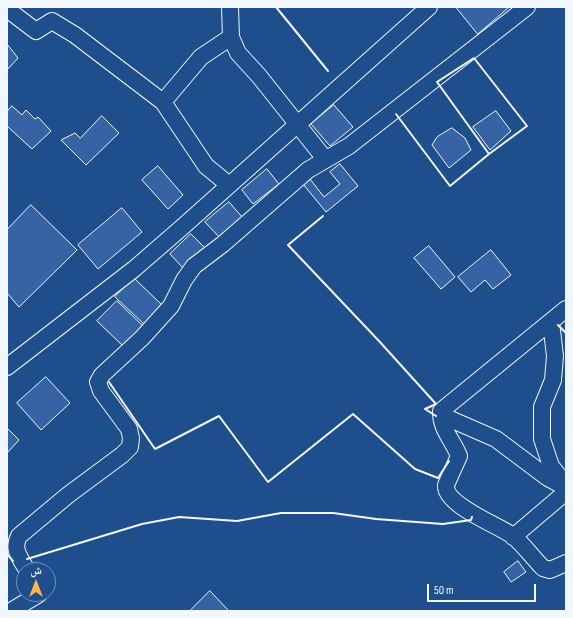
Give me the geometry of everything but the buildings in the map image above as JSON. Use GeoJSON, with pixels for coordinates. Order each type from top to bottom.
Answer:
{"type":"FeatureCollection","features":[{"type":"Feature","properties":{"kind":"street"},"geometry":{"type":"LineString","coordinates":[[230,7],[231,37],[238,53],[259,76],[325,159]]}},
{"type":"Feature","properties":{"kind":"street"},"geometry":{"type":"LineString","coordinates":[[7,367],[134,269],[430,7]]}},
{"type":"Feature","properties":{"kind":"street"},"geometry":{"type":"LineString","coordinates":[[22,562],[16,552],[15,544],[19,536],[68,495],[122,455],[130,447],[131,438],[129,429],[100,391],[98,382],[102,375],[164,315],[171,306],[184,280],[194,266],[223,244],[308,170],[349,146],[527,7]]}},
{"type":"Feature","properties":{"kind":"street"},"geometry":{"type":"LineString","coordinates":[[7,9],[36,31],[52,20],[75,35],[163,102],[206,166],[229,185]]}},
{"type":"Feature","properties":{"kind":"street"},"geometry":{"type":"LineString","coordinates":[[163,102],[201,57],[231,37]]}},
{"type":"Feature","properties":{"kind":"street"},"geometry":{"type":"LineString","coordinates":[[566,309],[450,402],[441,411],[441,420],[446,432],[455,444],[459,456],[446,485],[448,495],[461,506],[513,537],[543,568],[550,570],[566,563]]}},
{"type":"Feature","properties":{"kind":"street"},"geometry":{"type":"LineString","coordinates":[[551,322],[555,356],[553,380],[542,407],[542,439],[551,466],[566,486]]}},
{"type":"Feature","properties":{"kind":"street"},"geometry":{"type":"LineString","coordinates":[[441,415],[496,439],[548,478],[566,486]]}},
{"type":"Feature","properties":{"kind":"street"},"geometry":{"type":"LineString","coordinates":[[513,537],[566,492]]}},
{"type":"Feature","properties":{"kind":"street"},"geometry":{"type":"LineString","coordinates":[[11,611],[29,607]]}},
{"type":"Feature","properties":{"kind":"wall"},"geometry":{"type":"LineString","coordinates":[[276,7],[328,71]]}},
{"type":"Feature","properties":{"kind":"wall"},"geometry":{"type":"LineString","coordinates":[[474,58],[527,126],[489,154],[437,82],[474,58]]}},
{"type":"Feature","properties":{"kind":"wall"},"geometry":{"type":"LineString","coordinates":[[396,114],[450,186],[489,154]]}},
{"type":"Feature","properties":{"kind":"wall"},"geometry":{"type":"LineString","coordinates":[[323,216],[288,245],[379,341],[436,404],[425,409],[436,416]]}},
{"type":"Feature","properties":{"kind":"wall"},"geometry":{"type":"LineString","coordinates":[[558,325],[566,333]]}},
{"type":"Feature","properties":{"kind":"wall"},"geometry":{"type":"LineString","coordinates":[[109,382],[155,449],[219,416],[268,482],[353,414],[415,469],[438,478],[449,461]]}},
{"type":"Feature","properties":{"kind":"wall"},"geometry":{"type":"LineString","coordinates":[[27,559],[142,524],[179,517],[237,521],[281,513],[333,513],[376,519],[443,524],[471,520],[472,517]]}},
{"type":"Feature","properties":{"kind":"wall"},"geometry":{"type":"LineString","coordinates":[[7,554],[13,561]]}}]}
